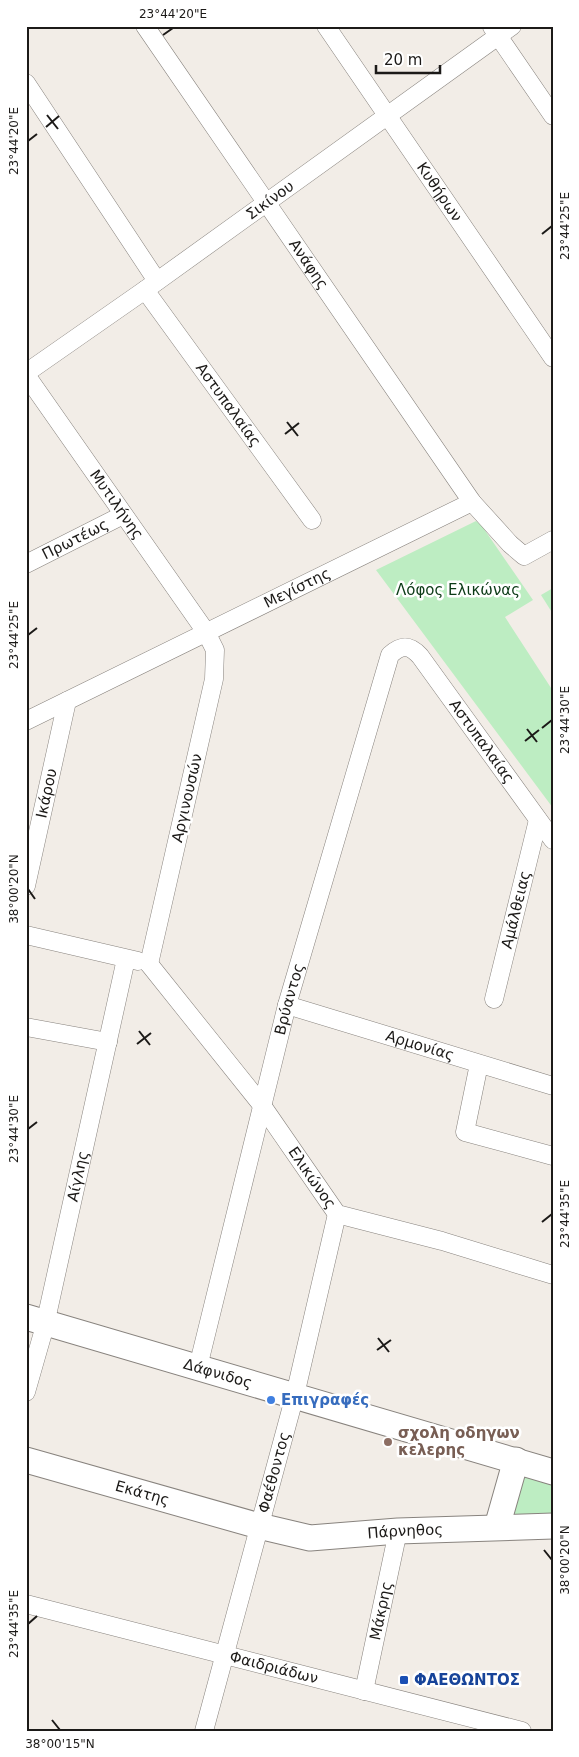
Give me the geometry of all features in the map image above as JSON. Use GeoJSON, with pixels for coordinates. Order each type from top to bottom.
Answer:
{"type":"FeatureCollection","features":[{"type":"Feature","properties":{"kind":"street","name":"Ανάφης"},"geometry":{"type":"LineString","coordinates":[[145,26],[472,502]]}},
{"type":"Feature","properties":{"kind":"street","name":"Κυθήρων"},"geometry":{"type":"LineString","coordinates":[[326,26],[553,358]]}},
{"type":"Feature","properties":{"kind":"street","name":"Σικίνου"},"geometry":{"type":"LineString","coordinates":[[26,374],[267,203],[501,29]]}},
{"type":"Feature","properties":{"kind":"street"},"geometry":{"type":"LineString","coordinates":[[501,29],[553,116]]}},
{"type":"Feature","properties":{"kind":"street","name":"Αστυπαλαίας"},"geometry":{"type":"LineString","coordinates":[[26,83],[151,286],[312,520]]}},
{"type":"Feature","properties":{"kind":"street","name":"Μυτιλήνης"},"geometry":{"type":"LineString","coordinates":[[26,374],[206,632]]}},
{"type":"Feature","properties":{"kind":"street"},"geometry":{"type":"LineString","coordinates":[[472,502],[510,544],[524,556],[553,540]]}},
{"type":"Feature","properties":{"kind":"street","name":"Μεγίστης"},"geometry":{"type":"LineString","coordinates":[[26,721],[472,502]]}},
{"type":"Feature","properties":{"kind":"street","name":"Πρωτέως"},"geometry":{"type":"LineString","coordinates":[[26,564],[124,515]]}},
{"type":"Feature","properties":{"kind":"street","name":"Αργινουσών"},"geometry":{"type":"LineString","coordinates":[[149,964],[214,679],[215,650],[206,632]]}},
{"type":"Feature","properties":{"kind":"street","name":"Αστυπαλαίας"},"geometry":{"type":"LineString","coordinates":[[406,646],[413,648],[420,656],[553,840]]}},
{"type":"Feature","properties":{"kind":"street","name":"Βρύαντος"},"geometry":{"type":"LineString","coordinates":[[198,1367],[261,1104],[287,1005],[390,655],[398,648],[406,646]]}},
{"type":"Feature","properties":{"kind":"street","name":"Ικάρου"},"geometry":{"type":"LineString","coordinates":[[26,886],[67,701]]}},
{"type":"Feature","properties":{"kind":"street","name":"Αμάλθειας"},"geometry":{"type":"LineString","coordinates":[[494,999],[538,820]]}},
{"type":"Feature","properties":{"kind":"street"},"geometry":{"type":"LineString","coordinates":[[26,935],[149,964]]}},
{"type":"Feature","properties":{"kind":"street","name":"Αίγλης"},"geometry":{"type":"LineString","coordinates":[[26,1392],[36,1320],[108,1042],[126,959]]}},
{"type":"Feature","properties":{"kind":"street","name":"Ελικώνος"},"geometry":{"type":"LineString","coordinates":[[149,964],[261,1104],[337,1214],[442,1241],[553,1275]]}},
{"type":"Feature","properties":{"kind":"street","name":"Αρμονίας"},"geometry":{"type":"LineString","coordinates":[[287,1005],[553,1086]]}},
{"type":"Feature","properties":{"kind":"street"},"geometry":{"type":"LineString","coordinates":[[26,1026],[108,1042]]}},
{"type":"Feature","properties":{"kind":"street"},"geometry":{"type":"LineString","coordinates":[[479,1064],[465,1132],[553,1156]]}},
{"type":"Feature","properties":{"kind":"street","name":"Φαέθοντος"},"geometry":{"type":"LineString","coordinates":[[204,1731],[296,1395],[337,1214]]}},
{"type":"Feature","properties":{"kind":"street","name":"Δάφνιδος"},"geometry":{"type":"LineString","coordinates":[[36,1320],[553,1472]]}},
{"type":"Feature","properties":{"kind":"street","name":"Εκάτης"},"geometry":{"type":"LineString","coordinates":[[26,1460],[259,1526]]}},
{"type":"Feature","properties":{"kind":"street"},"geometry":{"type":"LineString","coordinates":[[497,1527],[516,1460]]}},
{"type":"Feature","properties":{"kind":"street","name":"Πάρνηθος"},"geometry":{"type":"LineString","coordinates":[[259,1526],[310,1538],[398,1531],[553,1526]]}},
{"type":"Feature","properties":{"kind":"street","name":"Μάκρης"},"geometry":{"type":"LineString","coordinates":[[364,1690],[398,1531]]}},
{"type":"Feature","properties":{"kind":"street","name":"Φαιδριάδων"},"geometry":{"type":"LineString","coordinates":[[26,1604],[522,1731]]}},
{"type":"Feature","properties":{"kind":"green space","name":"Λόφος Ελικώνας"},"geometry":{"type":"Polygon","coordinates":[[[476,521],[482,526],[533,600],[505,617],[553,691],[553,808],[376,570],[476,521]]]}},
{"type":"Feature","properties":{"kind":"green space"},"geometry":{"type":"Polygon","coordinates":[[[553,588],[553,614],[541,595],[553,588]]]}},
{"type":"Feature","properties":{"kind":"green space"},"geometry":{"type":"Polygon","coordinates":[[[519,1469],[553,1479],[553,1517],[505,1517],[519,1469]]]}},
{"type":"Feature","properties":{"kind":"place","name":"Επιγραφές"},"geometry":{"type":"Point","coordinates":[271,1400]}},
{"type":"Feature","properties":{"kind":"place","name":"σχολη οδηγων κελερης"},"geometry":{"type":"Point","coordinates":[388,1442]}},
{"type":"Feature","properties":{"kind":"place","name":"ΦΑΕΘΩΝΤΟΣ"},"geometry":{"type":"Point","coordinates":[404,1680]}}]}
